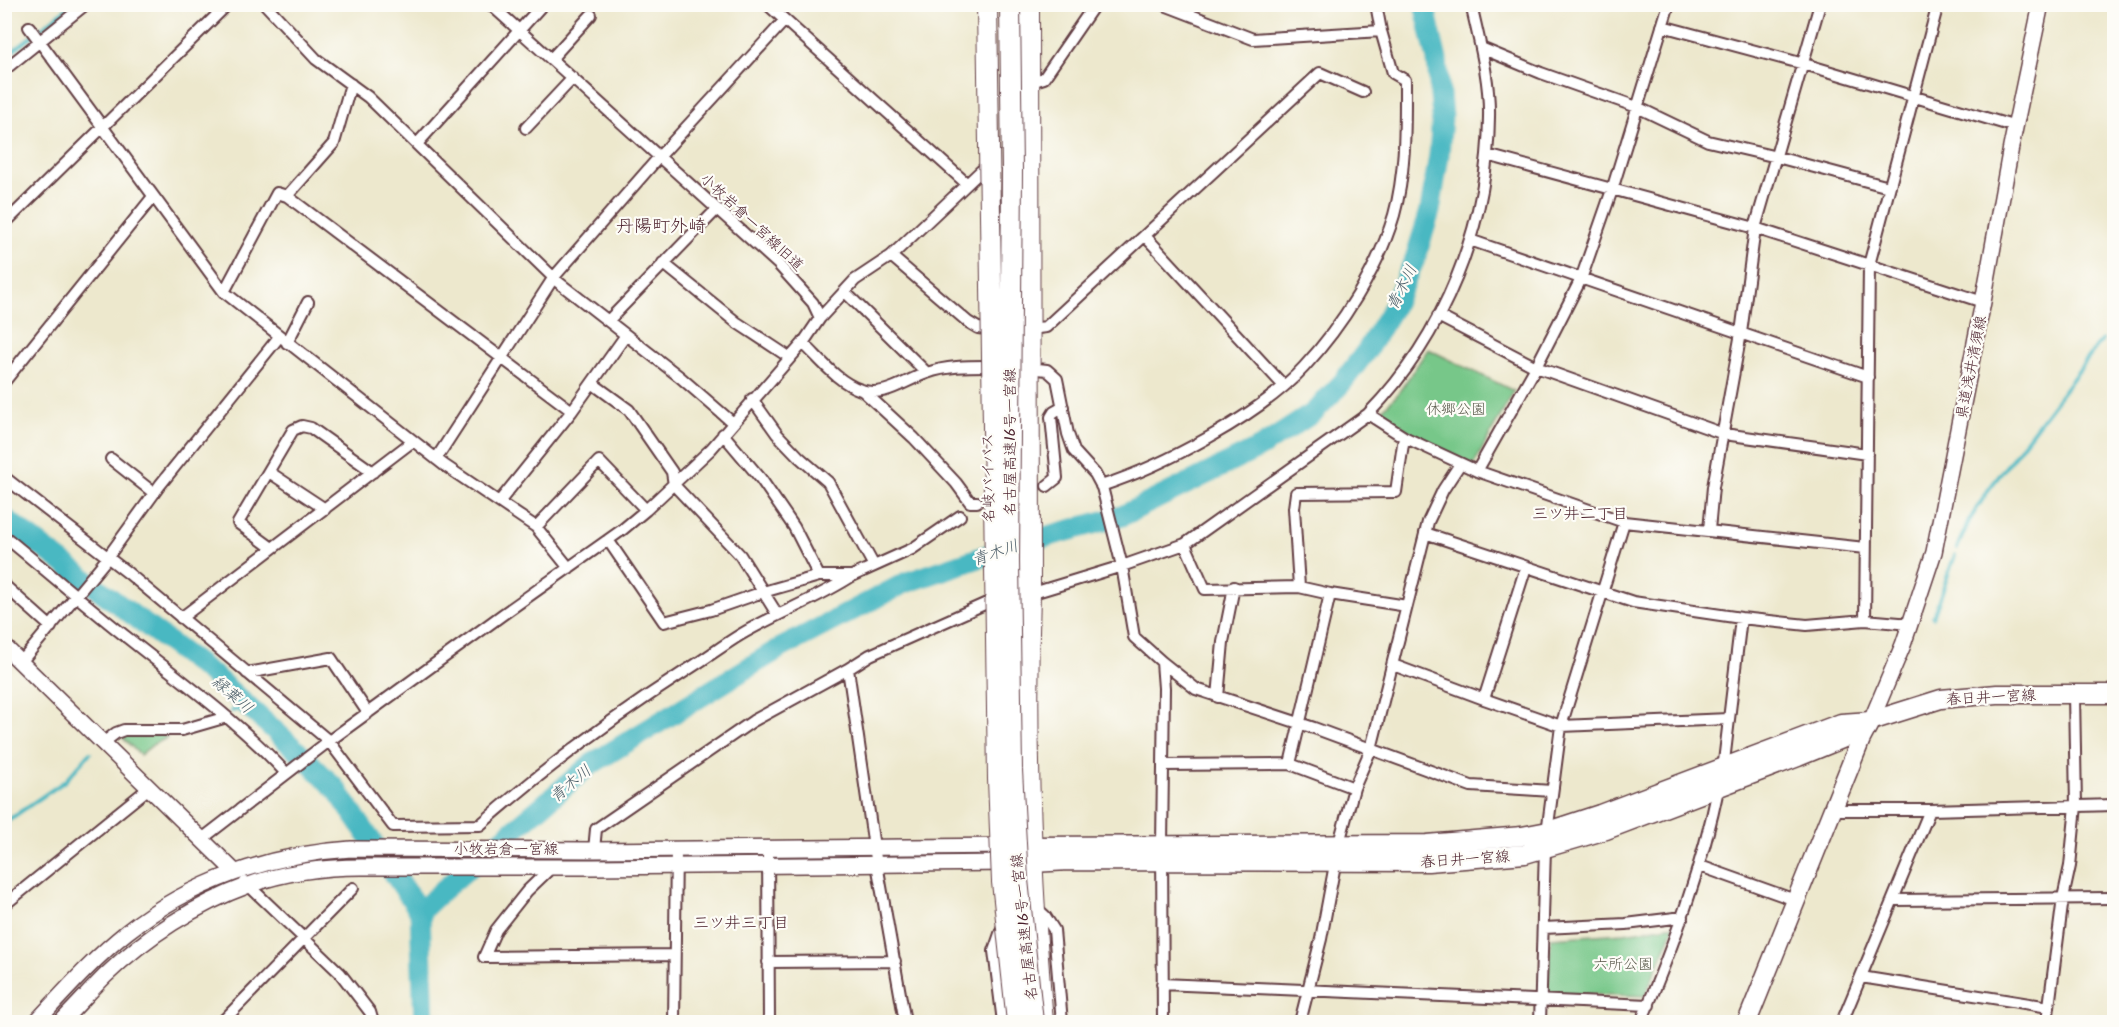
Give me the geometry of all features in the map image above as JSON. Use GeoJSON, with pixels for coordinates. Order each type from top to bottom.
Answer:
{"type":"FeatureCollection","features":[{"type":"Feature","properties":{"kind":"highway","name":"名岐バイパス"},"geometry":{"type":"LineString","coordinates":[[987,4],[984,168],[989,596],[996,854],[1002,928],[1015,1023]]}},
{"type":"Feature","properties":{"kind":"highway","name":"名古屋高速16号一宮線"},"geometry":{"type":"LineString","coordinates":[[987,4],[998,779],[1002,882],[1015,1023]]}},
{"type":"Feature","properties":{"kind":"highway","name":"名古屋高速16号一宮線"},"geometry":{"type":"LineString","coordinates":[[1010,4],[1012,171],[1009,561],[1012,770],[1018,880],[1034,1023]]}},
{"type":"Feature","properties":{"kind":"highway"},"geometry":{"type":"LineString","coordinates":[[1029,4],[1030,587],[1028,662],[1033,906],[1043,1023]]}},
{"type":"Feature","properties":{"kind":"main road","name":"県道浅井清須線"},"geometry":{"type":"LineString","coordinates":[[1871,721],[1911,624],[1934,552],[2016,126],[2042,4]]}},
{"type":"Feature","properties":{"kind":"main road"},"geometry":{"type":"LineString","coordinates":[[4,646],[235,872]]}},
{"type":"Feature","properties":{"kind":"main road","name":"春日井一宮線"},"geometry":{"type":"LineString","coordinates":[[1162,854],[1335,863],[1471,860],[1525,854],[1547,840],[1600,814],[1841,723],[1871,721],[1941,699],[1997,694],[2115,694]]}},
{"type":"Feature","properties":{"kind":"main road","name":"春日井一宮線"},"geometry":{"type":"LineString","coordinates":[[1032,855],[1069,861],[1338,843],[1427,844],[1522,836],[1547,840],[1606,830],[1842,739],[1871,721]]}},
{"type":"Feature","properties":{"kind":"main road"},"geometry":{"type":"LineString","coordinates":[[1747,1023],[1861,739],[1871,721]]}},
{"type":"Feature","properties":{"kind":"main road","name":"小牧岩倉一宮線"},"geometry":{"type":"LineString","coordinates":[[36,1023],[93,961],[127,932],[193,890],[235,872],[295,855],[351,849],[554,848],[594,850],[874,847],[1032,855]]}},
{"type":"Feature","properties":{"kind":"main road","name":"小牧岩倉一宮線"},"geometry":{"type":"LineString","coordinates":[[61,1023],[106,975],[176,921],[248,885],[297,873],[336,867],[878,865],[996,854]]}},
{"type":"Feature","properties":{"kind":"street"},"geometry":{"type":"LineString","coordinates":[[4,70],[86,4]]}},
{"type":"Feature","properties":{"kind":"street"},"geometry":{"type":"LineString","coordinates":[[4,224],[228,4]]}},
{"type":"Feature","properties":{"kind":"street"},"geometry":{"type":"LineString","coordinates":[[265,4],[316,59],[368,97],[554,277],[680,377],[733,423]]}},
{"type":"Feature","properties":{"kind":"street","name":"小牧岩倉一宮線旧道"},"geometry":{"type":"LineString","coordinates":[[490,4],[778,264],[813,303],[820,318]]}},
{"type":"Feature","properties":{"kind":"street"},"geometry":{"type":"LineString","coordinates":[[417,144],[543,4]]}},
{"type":"Feature","properties":{"kind":"street"},"geometry":{"type":"LineString","coordinates":[[767,4],[966,183]]}},
{"type":"Feature","properties":{"kind":"street"},"geometry":{"type":"LineString","coordinates":[[1028,83],[1044,78],[1095,4]]}},
{"type":"Feature","properties":{"kind":"street"},"geometry":{"type":"LineString","coordinates":[[1162,4],[1253,39],[1381,31]]}},
{"type":"Feature","properties":{"kind":"street"},"geometry":{"type":"LineString","coordinates":[[1102,487],[1178,453],[1244,416],[1284,386],[1304,367],[1342,318],[1364,284],[1384,245],[1394,214],[1403,153],[1405,80],[1393,73],[1376,4]]}},
{"type":"Feature","properties":{"kind":"street"},"geometry":{"type":"LineString","coordinates":[[1030,587],[1122,566],[1185,544],[1368,414],[1391,390],[1421,347],[1458,277],[1479,204],[1487,155],[1490,116],[1481,48],[1471,4]]}},
{"type":"Feature","properties":{"kind":"street"},"geometry":{"type":"LineString","coordinates":[[1477,471],[1536,367],[1581,279],[1612,189],[1669,4]]}},
{"type":"Feature","properties":{"kind":"street"},"geometry":{"type":"LineString","coordinates":[[1709,530],[1713,487],[1741,333],[1755,228],[1820,4]]}},
{"type":"Feature","properties":{"kind":"street"},"geometry":{"type":"LineString","coordinates":[[1865,620],[1869,265],[1936,5]]}},
{"type":"Feature","properties":{"kind":"street"},"geometry":{"type":"LineString","coordinates":[[551,59],[591,15]]}},
{"type":"Feature","properties":{"kind":"street"},"geometry":{"type":"LineString","coordinates":[[436,459],[554,277],[659,157],[785,20]]}},
{"type":"Feature","properties":{"kind":"street"},"geometry":{"type":"LineString","coordinates":[[1662,26],[1804,64],[2016,126]]}},
{"type":"Feature","properties":{"kind":"street"},"geometry":{"type":"LineString","coordinates":[[30,28],[152,198],[224,292],[436,459],[536,527],[569,568]]}},
{"type":"Feature","properties":{"kind":"street"},"geometry":{"type":"LineString","coordinates":[[1481,48],[1541,73],[1637,107],[1708,141],[1889,187]]}},
{"type":"Feature","properties":{"kind":"street"},"geometry":{"type":"LineString","coordinates":[[1030,329],[1046,327],[1320,73],[1363,92]]}},
{"type":"Feature","properties":{"kind":"street"},"geometry":{"type":"LineString","coordinates":[[526,128],[573,78]]}},
{"type":"Feature","properties":{"kind":"street"},"geometry":{"type":"LineString","coordinates":[[287,196],[334,142],[351,84]]}},
{"type":"Feature","properties":{"kind":"street"},"geometry":{"type":"LineString","coordinates":[[1487,155],[1755,228],[1983,302]]}},
{"type":"Feature","properties":{"kind":"street"},"geometry":{"type":"LineString","coordinates":[[202,839],[289,771],[646,510],[674,485],[723,434],[803,343],[820,318],[845,292],[868,270],[891,255],[984,168]]}},
{"type":"Feature","properties":{"kind":"street"},"geometry":{"type":"LineString","coordinates":[[224,292],[277,193],[287,196],[572,411]]}},
{"type":"Feature","properties":{"kind":"street"},"geometry":{"type":"LineString","coordinates":[[4,382],[152,198]]}},
{"type":"Feature","properties":{"kind":"street"},"geometry":{"type":"LineString","coordinates":[[608,321],[717,209]]}},
{"type":"Feature","properties":{"kind":"street"},"geometry":{"type":"LineString","coordinates":[[1145,236],[1284,386]]}},
{"type":"Feature","properties":{"kind":"street"},"geometry":{"type":"LineString","coordinates":[[1470,240],[1868,377]]}},
{"type":"Feature","properties":{"kind":"street"},"geometry":{"type":"LineString","coordinates":[[891,255],[968,322],[978,328],[986,329]]}},
{"type":"Feature","properties":{"kind":"street"},"geometry":{"type":"LineString","coordinates":[[663,263],[736,322],[789,357]]}},
{"type":"Feature","properties":{"kind":"street"},"geometry":{"type":"LineString","coordinates":[[845,292],[927,373]]}},
{"type":"Feature","properties":{"kind":"street"},"geometry":{"type":"LineString","coordinates":[[21,662],[106,559],[154,493],[283,340],[308,302]]}},
{"type":"Feature","properties":{"kind":"street"},"geometry":{"type":"LineString","coordinates":[[1438,316],[1536,367],[1724,434],[1867,454]]}},
{"type":"Feature","properties":{"kind":"street"},"geometry":{"type":"LineString","coordinates":[[500,502],[572,411],[626,335]]}},
{"type":"Feature","properties":{"kind":"street"},"geometry":{"type":"LineString","coordinates":[[803,343],[841,380],[862,390],[914,438],[956,483],[970,502],[977,502]]}},
{"type":"Feature","properties":{"kind":"street"},"geometry":{"type":"LineString","coordinates":[[862,390],[884,391],[927,373],[954,367],[987,366]]}},
{"type":"Feature","properties":{"kind":"street"},"geometry":{"type":"LineString","coordinates":[[1029,368],[1047,370],[1057,379],[1068,434],[1074,451],[1095,474],[1102,487],[1122,566],[1134,637],[1162,662],[1196,689],[1299,723],[1471,786],[1552,791]]}},
{"type":"Feature","properties":{"kind":"street"},"geometry":{"type":"LineString","coordinates":[[592,383],[629,410],[672,472],[674,485],[740,555],[777,614]]}},
{"type":"Feature","properties":{"kind":"street"},"geometry":{"type":"LineString","coordinates":[[752,399],[777,434],[828,482],[873,566]]}},
{"type":"Feature","properties":{"kind":"street"},"geometry":{"type":"LineString","coordinates":[[1047,486],[1057,478],[1051,417],[1054,412],[1063,407]]}},
{"type":"Feature","properties":{"kind":"street"},"geometry":{"type":"LineString","coordinates":[[1368,414],[1404,436],[1460,464],[1624,522],[1865,548]]}},
{"type":"Feature","properties":{"kind":"street"},"geometry":{"type":"LineString","coordinates":[[272,548],[238,523],[293,430],[302,426],[311,428],[373,472]]}},
{"type":"Feature","properties":{"kind":"street"},"geometry":{"type":"LineString","coordinates":[[723,434],[761,479],[794,527],[819,576]]}},
{"type":"Feature","properties":{"kind":"street"},"geometry":{"type":"LineString","coordinates":[[1299,587],[1294,508],[1296,493],[1396,492],[1404,436]]}},
{"type":"Feature","properties":{"kind":"street"},"geometry":{"type":"LineString","coordinates":[[181,618],[413,441]]}},
{"type":"Feature","properties":{"kind":"street"},"geometry":{"type":"LineString","coordinates":[[111,459],[154,493]]}},
{"type":"Feature","properties":{"kind":"street"},"geometry":{"type":"LineString","coordinates":[[536,527],[599,461],[646,510]]}},
{"type":"Feature","properties":{"kind":"street"},"geometry":{"type":"LineString","coordinates":[[1300,1023],[1321,939],[1338,843],[1354,788],[1371,749],[1428,522],[1443,490],[1460,464]]}},
{"type":"Feature","properties":{"kind":"street"},"geometry":{"type":"LineString","coordinates":[[269,472],[325,509]]}},
{"type":"Feature","properties":{"kind":"street"},"geometry":{"type":"LineString","coordinates":[[4,477],[247,673],[326,744],[393,826],[480,825],[522,788],[584,741],[632,706],[738,636],[777,614],[832,589],[852,576],[912,549],[960,516]]}},
{"type":"Feature","properties":{"kind":"street"},"geometry":{"type":"LineString","coordinates":[[1540,1023],[1547,840],[1561,726],[1624,522]]}},
{"type":"Feature","properties":{"kind":"street"},"geometry":{"type":"LineString","coordinates":[[1425,533],[1633,602],[1807,625],[1865,620],[1911,624]]}},
{"type":"Feature","properties":{"kind":"street"},"geometry":{"type":"LineString","coordinates":[[4,536],[227,717],[289,771]]}},
{"type":"Feature","properties":{"kind":"street"},"geometry":{"type":"LineString","coordinates":[[608,540],[664,622],[711,610],[819,576],[852,576]]}},
{"type":"Feature","properties":{"kind":"street"},"geometry":{"type":"LineString","coordinates":[[1185,544],[1205,589],[1299,587],[1407,606]]}},
{"type":"Feature","properties":{"kind":"street"},"geometry":{"type":"LineString","coordinates":[[1484,699],[1526,567]]}},
{"type":"Feature","properties":{"kind":"street"},"geometry":{"type":"LineString","coordinates":[[4,585],[51,627]]}},
{"type":"Feature","properties":{"kind":"street"},"geometry":{"type":"LineString","coordinates":[[1218,697],[1223,642],[1233,587]]}},
{"type":"Feature","properties":{"kind":"street"},"geometry":{"type":"LineString","coordinates":[[1290,764],[1330,594]]}},
{"type":"Feature","properties":{"kind":"street"},"geometry":{"type":"LineString","coordinates":[[594,850],[596,829],[753,721],[870,655],[989,596]]}},
{"type":"Feature","properties":{"kind":"street"},"geometry":{"type":"LineString","coordinates":[[1641,1023],[1683,917],[1700,866],[1723,767],[1741,618]]}},
{"type":"Feature","properties":{"kind":"street"},"geometry":{"type":"LineString","coordinates":[[247,673],[331,658],[368,713]]}},
{"type":"Feature","properties":{"kind":"street"},"geometry":{"type":"LineString","coordinates":[[1162,662],[1163,1023]]}},
{"type":"Feature","properties":{"kind":"street"},"geometry":{"type":"LineString","coordinates":[[1393,664],[1561,726],[1729,719]]}},
{"type":"Feature","properties":{"kind":"street"},"geometry":{"type":"LineString","coordinates":[[848,669],[874,847],[905,1023]]}},
{"type":"Feature","properties":{"kind":"street"},"geometry":{"type":"LineString","coordinates":[[2047,1023],[2063,898],[2070,866],[2076,806],[2074,694]]}},
{"type":"Feature","properties":{"kind":"street"},"geometry":{"type":"LineString","coordinates":[[103,743],[124,730],[182,730],[227,717]]}},
{"type":"Feature","properties":{"kind":"street"},"geometry":{"type":"LineString","coordinates":[[1164,765],[1290,764],[1354,788]]}},
{"type":"Feature","properties":{"kind":"street"},"geometry":{"type":"LineString","coordinates":[[4,904],[149,788]]}},
{"type":"Feature","properties":{"kind":"street"},"geometry":{"type":"LineString","coordinates":[[1833,810],[2115,805]]}},
{"type":"Feature","properties":{"kind":"street"},"geometry":{"type":"LineString","coordinates":[[1842,1023],[1930,810]]}},
{"type":"Feature","properties":{"kind":"street"},"geometry":{"type":"LineString","coordinates":[[768,848],[769,1023]]}},
{"type":"Feature","properties":{"kind":"street"},"geometry":{"type":"LineString","coordinates":[[674,1023],[676,849]]}},
{"type":"Feature","properties":{"kind":"street"},"geometry":{"type":"LineString","coordinates":[[554,866],[527,891],[496,930],[484,957],[674,955]]}},
{"type":"Feature","properties":{"kind":"street"},"geometry":{"type":"LineString","coordinates":[[1700,866],[1795,900]]}},
{"type":"Feature","properties":{"kind":"street"},"geometry":{"type":"LineString","coordinates":[[235,872],[340,973],[370,1012],[373,1023]]}},
{"type":"Feature","properties":{"kind":"street"},"geometry":{"type":"LineString","coordinates":[[222,1023],[353,888]]}},
{"type":"Feature","properties":{"kind":"street"},"geometry":{"type":"LineString","coordinates":[[1894,900],[2115,898]]}},
{"type":"Feature","properties":{"kind":"street"},"geometry":{"type":"LineString","coordinates":[[1033,906],[1045,916],[1053,930],[1062,1023]]}},
{"type":"Feature","properties":{"kind":"street"},"geometry":{"type":"LineString","coordinates":[[1544,928],[1626,924],[1683,917]]}},
{"type":"Feature","properties":{"kind":"street"},"geometry":{"type":"LineString","coordinates":[[1002,928],[994,951],[1004,1023]]}},
{"type":"Feature","properties":{"kind":"street"},"geometry":{"type":"LineString","coordinates":[[768,962],[895,961]]}},
{"type":"Feature","properties":{"kind":"street"},"geometry":{"type":"LineString","coordinates":[[1861,977],[2049,1007]]}},
{"type":"Feature","properties":{"kind":"street"},"geometry":{"type":"LineString","coordinates":[[1162,984],[1648,1005]]}},
{"type":"Feature","properties":{"kind":"green space","name":"休郷公園"},"geometry":{"type":"Polygon","coordinates":[[[1428,349],[1514,391],[1473,466],[1378,414],[1397,395],[1428,349]]]}},
{"type":"Feature","properties":{"kind":"green space"},"geometry":{"type":"Polygon","coordinates":[[[122,734],[163,734],[167,738],[154,744],[140,755],[123,738],[122,734]]]}},
{"type":"Feature","properties":{"kind":"green space","name":"六所公園"},"geometry":{"type":"Polygon","coordinates":[[[1675,925],[1645,996],[1547,993],[1551,938],[1624,933],[1675,925]]]}},
{"type":"Feature","properties":{"kind":"waterway"},"geometry":{"type":"LineString","coordinates":[[4,58],[72,4]]}},
{"type":"Feature","properties":{"kind":"waterway","name":"青木川"},"geometry":{"type":"LineString","coordinates":[[424,1022],[420,912],[590,765],[777,650],[905,583],[1023,543],[1122,516],[1261,447],[1313,413],[1342,383],[1367,350],[1392,309],[1415,259],[1430,211],[1439,155],[1442,117],[1437,60],[1424,4]]}},
{"type":"Feature","properties":{"kind":"waterway"},"geometry":{"type":"LineString","coordinates":[[2107,334],[2114,324]]}},
{"type":"Feature","properties":{"kind":"waterway"},"geometry":{"type":"LineString","coordinates":[[1957,548],[1969,521],[1989,489],[2102,340]]}},
{"type":"Feature","properties":{"kind":"waterway","name":"縁葉川"},"geometry":{"type":"LineString","coordinates":[[4,518],[215,677],[303,756],[336,789],[420,912]]}},
{"type":"Feature","properties":{"kind":"waterway"},"geometry":{"type":"LineString","coordinates":[[1933,617],[1955,555]]}},
{"type":"Feature","properties":{"kind":"waterway"},"geometry":{"type":"LineString","coordinates":[[232,711],[248,706]]}},
{"type":"Feature","properties":{"kind":"waterway"},"geometry":{"type":"LineString","coordinates":[[4,823],[65,781],[90,753]]}},
{"type":"Feature","properties":{"kind":"district","name":"丹陽町外崎"},"geometry":{"type":"Point","coordinates":[661,226]}},
{"type":"Feature","properties":{"kind":"district","name":"三ツ井二丁目"},"geometry":{"type":"Point","coordinates":[1580,513]}},
{"type":"Feature","properties":{"kind":"district","name":"三ツ井三丁目"},"geometry":{"type":"Point","coordinates":[741,922]}}]}
